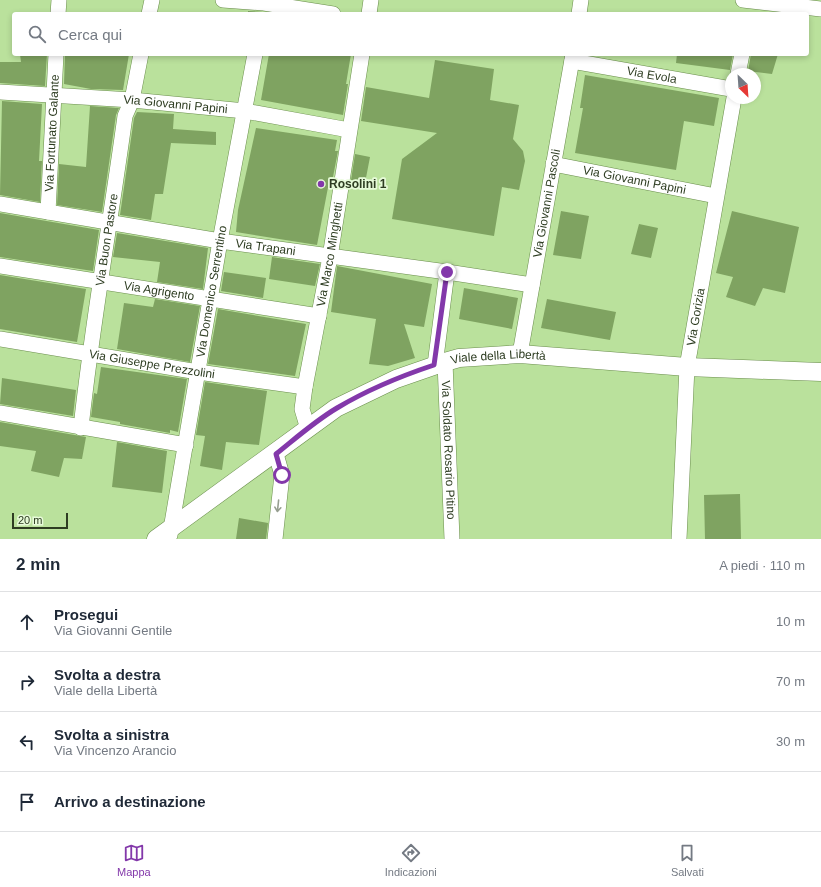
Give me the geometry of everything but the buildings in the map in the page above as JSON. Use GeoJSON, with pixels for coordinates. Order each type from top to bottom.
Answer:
{"type":"FeatureCollection","features":[{"type":"Feature","properties":{"kind":"street"},"geometry":{"type":"LineString","coordinates":[[58,0],[58,12]]}},
{"type":"Feature","properties":{"kind":"street"},"geometry":{"type":"LineString","coordinates":[[149,12],[152,0]]}},
{"type":"Feature","properties":{"kind":"street"},"geometry":{"type":"LineString","coordinates":[[223,0],[316,12]]}},
{"type":"Feature","properties":{"kind":"street"},"geometry":{"type":"LineString","coordinates":[[369,12],[371,0]]}},
{"type":"Feature","properties":{"kind":"street"},"geometry":{"type":"LineString","coordinates":[[579,12],[581,0]]}},
{"type":"Feature","properties":{"kind":"street"},"geometry":{"type":"LineString","coordinates":[[750,4],[821,9]]}},
{"type":"Feature","properties":{"kind":"street","name":"Via Fortunato Galante"},"geometry":{"type":"LineString","coordinates":[[48,212],[56,56]]}},
{"type":"Feature","properties":{"kind":"street","name":"Via Buon Pastore"},"geometry":{"type":"LineString","coordinates":[[82,428],[89,353],[125,116],[132,100],[141,56]]}},
{"type":"Feature","properties":{"kind":"street","name":"Via Domenico Serrentino"},"geometry":{"type":"LineString","coordinates":[[165,536],[186,446],[220,241],[255,56]]}},
{"type":"Feature","properties":{"kind":"street","name":"Via Marco Minghetti"},"geometry":{"type":"LineString","coordinates":[[308,429],[302,409],[305,387],[330,257],[362,56]]}},
{"type":"Feature","properties":{"kind":"street"},"geometry":{"type":"LineString","coordinates":[[739,68],[742,56]]}},
{"type":"Feature","properties":{"kind":"street","name":"Via Evola"},"geometry":{"type":"LineString","coordinates":[[573,58],[725,88]]}},
{"type":"Feature","properties":{"kind":"street","name":"Via Giovanni Pascoli"},"geometry":{"type":"LineString","coordinates":[[520,354],[573,58]]}},
{"type":"Feature","properties":{"kind":"street","name":"Via Giovanni Papini"},"geometry":{"type":"LineString","coordinates":[[0,92],[54,97],[132,100],[245,111],[349,130]]}},
{"type":"Feature","properties":{"kind":"street","name":"Via Gorizia"},"geometry":{"type":"LineString","coordinates":[[679,539],[687,367],[733,104]]}},
{"type":"Feature","properties":{"kind":"street","name":"Via Giovanni Papini"},"geometry":{"type":"LineString","coordinates":[[553,164],[716,196]]}},
{"type":"Feature","properties":{"kind":"street","name":"Via Trapani"},"geometry":{"type":"LineString","coordinates":[[0,204],[220,241],[532,285]]}},
{"type":"Feature","properties":{"kind":"street","name":"Via Agrigento"},"geometry":{"type":"LineString","coordinates":[[0,266],[100,283],[319,316]]}},
{"type":"Feature","properties":{"kind":"street","name":"Via Soldato Rosario Pitino"},"geometry":{"type":"LineString","coordinates":[[447,272],[440,363],[452,539]]}},
{"type":"Feature","properties":{"kind":"street","name":"Via Giuseppe Prezzolini"},"geometry":{"type":"LineString","coordinates":[[0,339],[198,372],[305,387]]}},
{"type":"Feature","properties":{"kind":"street","name":"Viale della Libertà"},"geometry":{"type":"LineString","coordinates":[[165,536],[336,408],[360,395],[396,379],[440,363],[459,358],[520,354],[687,367],[821,372]]}},
{"type":"Feature","properties":{"kind":"street"},"geometry":{"type":"LineString","coordinates":[[0,413],[186,446]]}},
{"type":"Feature","properties":{"kind":"street"},"geometry":{"type":"LineString","coordinates":[[275,539],[282,475],[276,454]]}},
{"type":"Feature","properties":{"kind":"place","name":"Rosolini 1"},"geometry":{"type":"Point","coordinates":[321,184]}},
{"type":"Feature","properties":{"kind":"route"},"geometry":{"type":"LineString","coordinates":[[282,475],[276,454],[336,408],[360,395],[396,379],[434,365],[447,272]]}}]}
